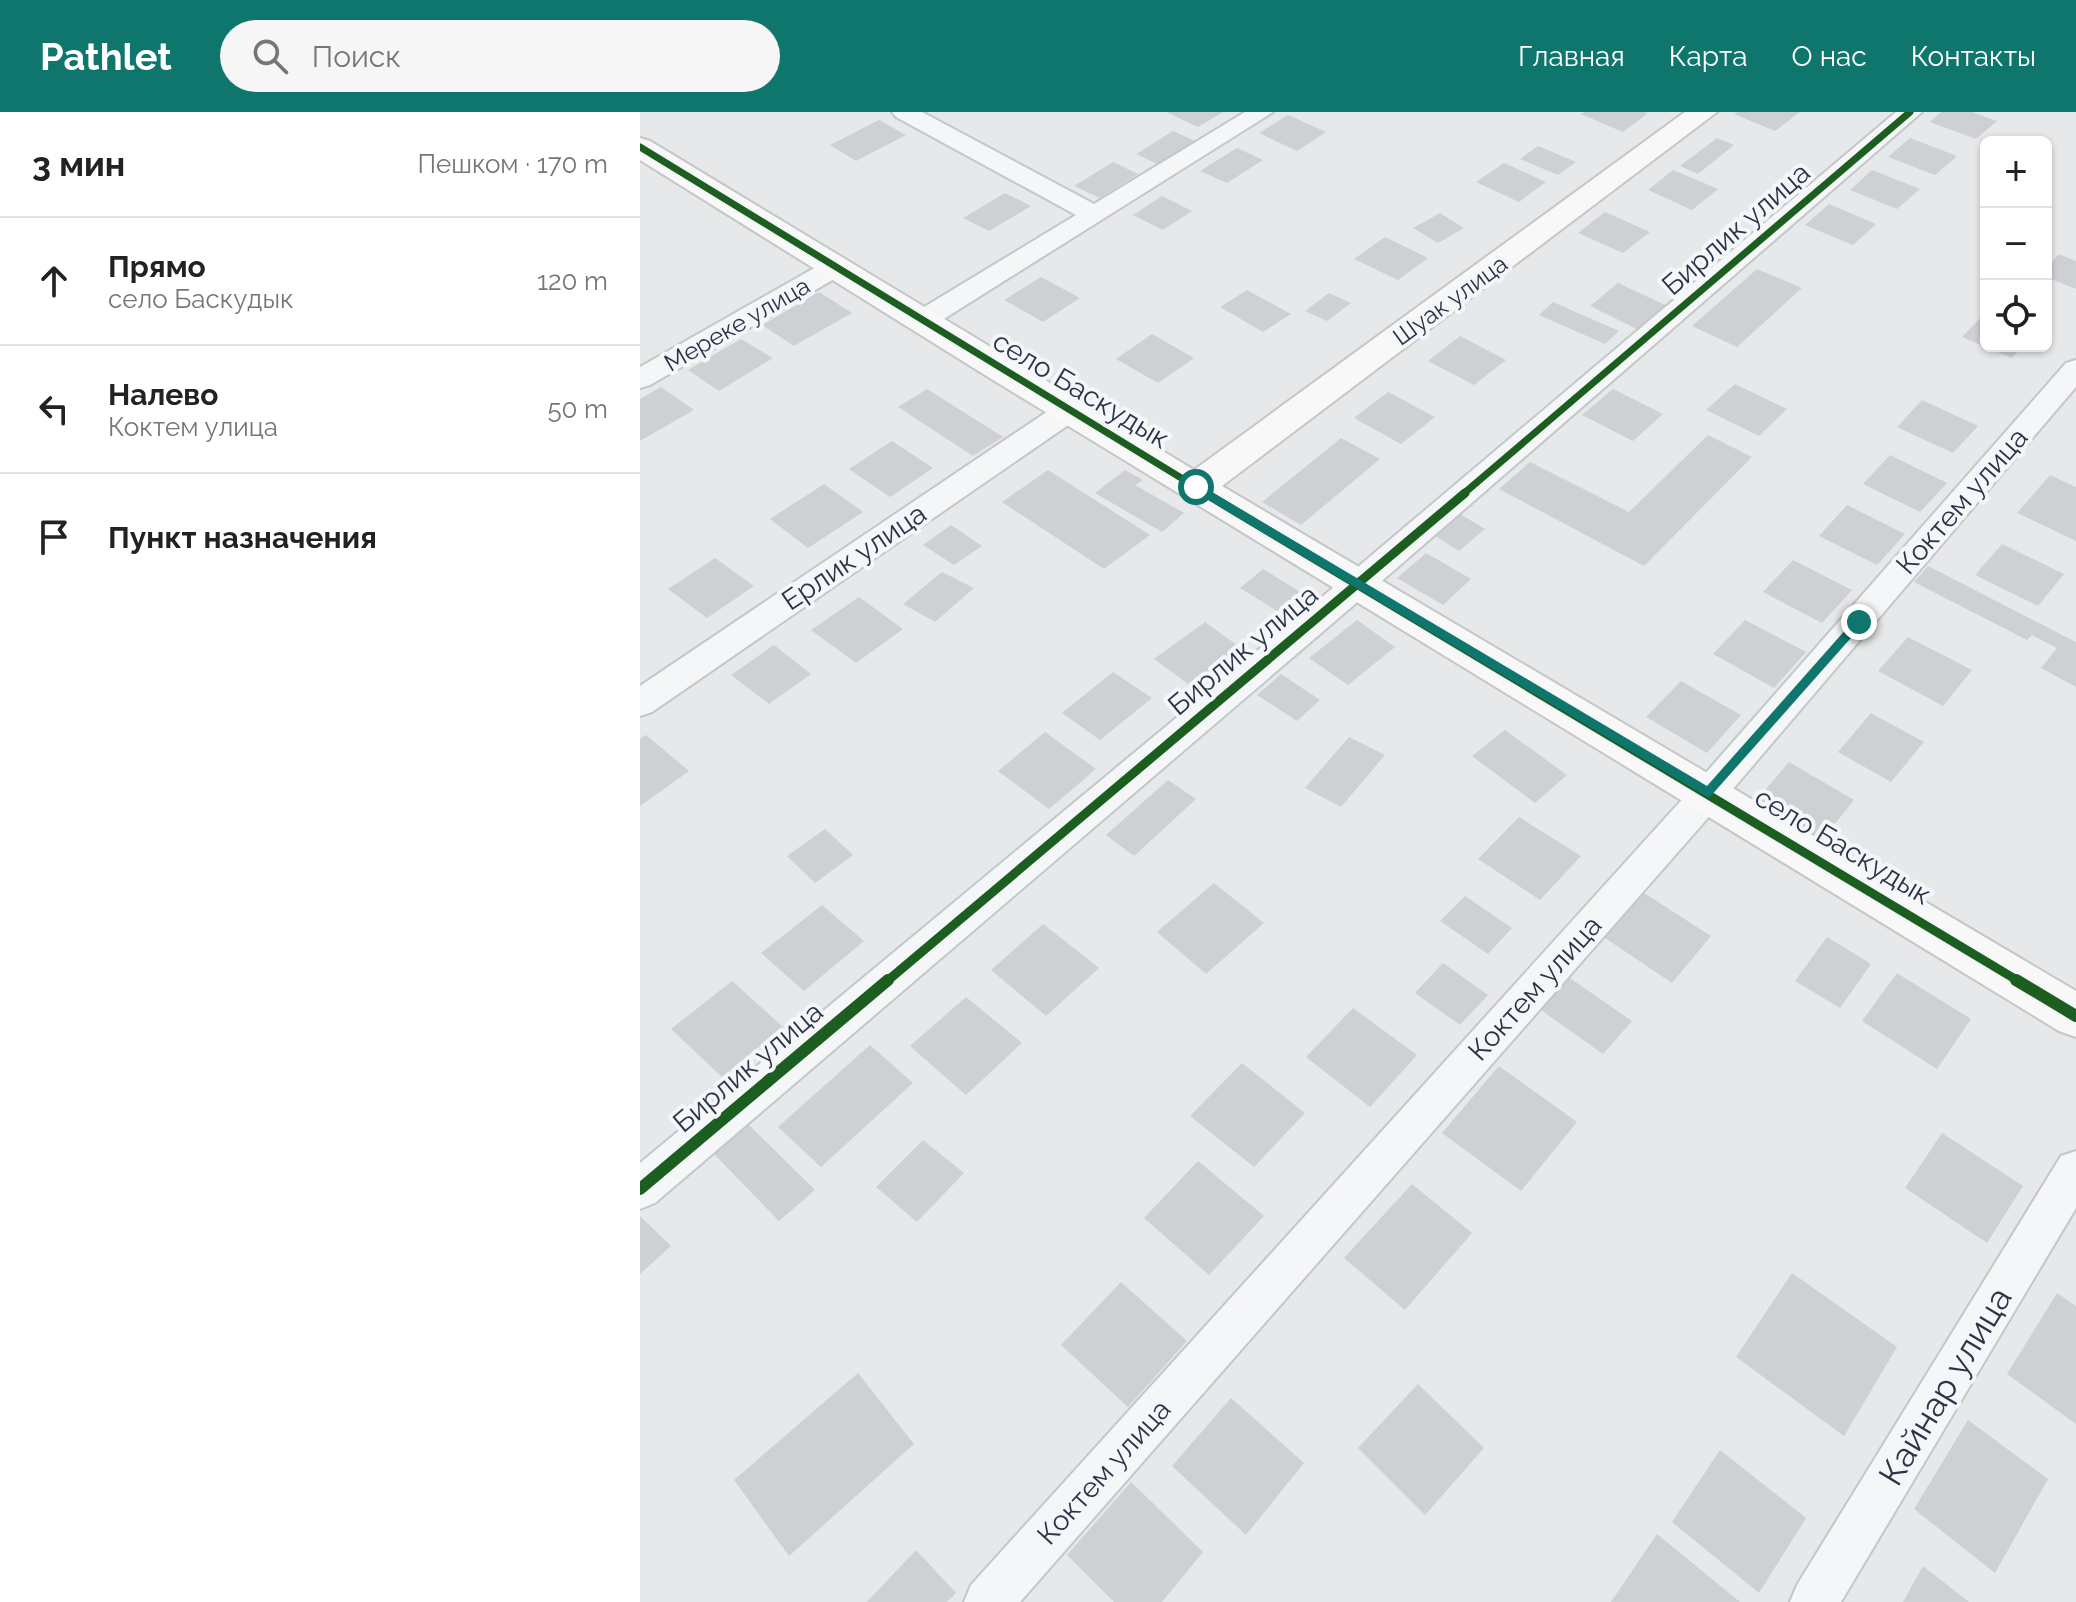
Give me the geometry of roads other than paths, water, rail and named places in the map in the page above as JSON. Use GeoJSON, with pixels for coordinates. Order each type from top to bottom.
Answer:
{"type":"FeatureCollection","features":[{"type":"Feature","properties":{"kind":"street"},"geometry":{"type":"LineString","coordinates":[[904,112],[1094,214]]}},
{"type":"Feature","properties":{"kind":"street"},"geometry":{"type":"LineString","coordinates":[[921,321],[1261,112]]}},
{"type":"Feature","properties":{"kind":"street","name":"Шуак улица"},"geometry":{"type":"LineString","coordinates":[[1196,487],[1703,112]]}},
{"type":"Feature","properties":{"kind":"street","name":"Бирлик улица"},"geometry":{"type":"LineString","coordinates":[[640,1189],[1357,585],[1910,112]]}},
{"type":"Feature","properties":{"kind":"street","name":"село Баскудык"},"geometry":{"type":"LineString","coordinates":[[642,150],[1067,412],[1709,793],[2076,1016]]}},
{"type":"Feature","properties":{"kind":"street","name":"Мереке улица"},"geometry":{"type":"LineString","coordinates":[[640,379],[834,268]]}},
{"type":"Feature","properties":{"kind":"street","name":"Коктем улица"},"geometry":{"type":"LineString","coordinates":[[988,1602],[1709,793],[2076,369]]}},
{"type":"Feature","properties":{"kind":"street","name":"Ерлик улица"},"geometry":{"type":"LineString","coordinates":[[640,703],[1067,412]]}},
{"type":"Feature","properties":{"kind":"street","name":"Кайнар улица"},"geometry":{"type":"LineString","coordinates":[[1814,1602],[2076,1170]]}}]}
